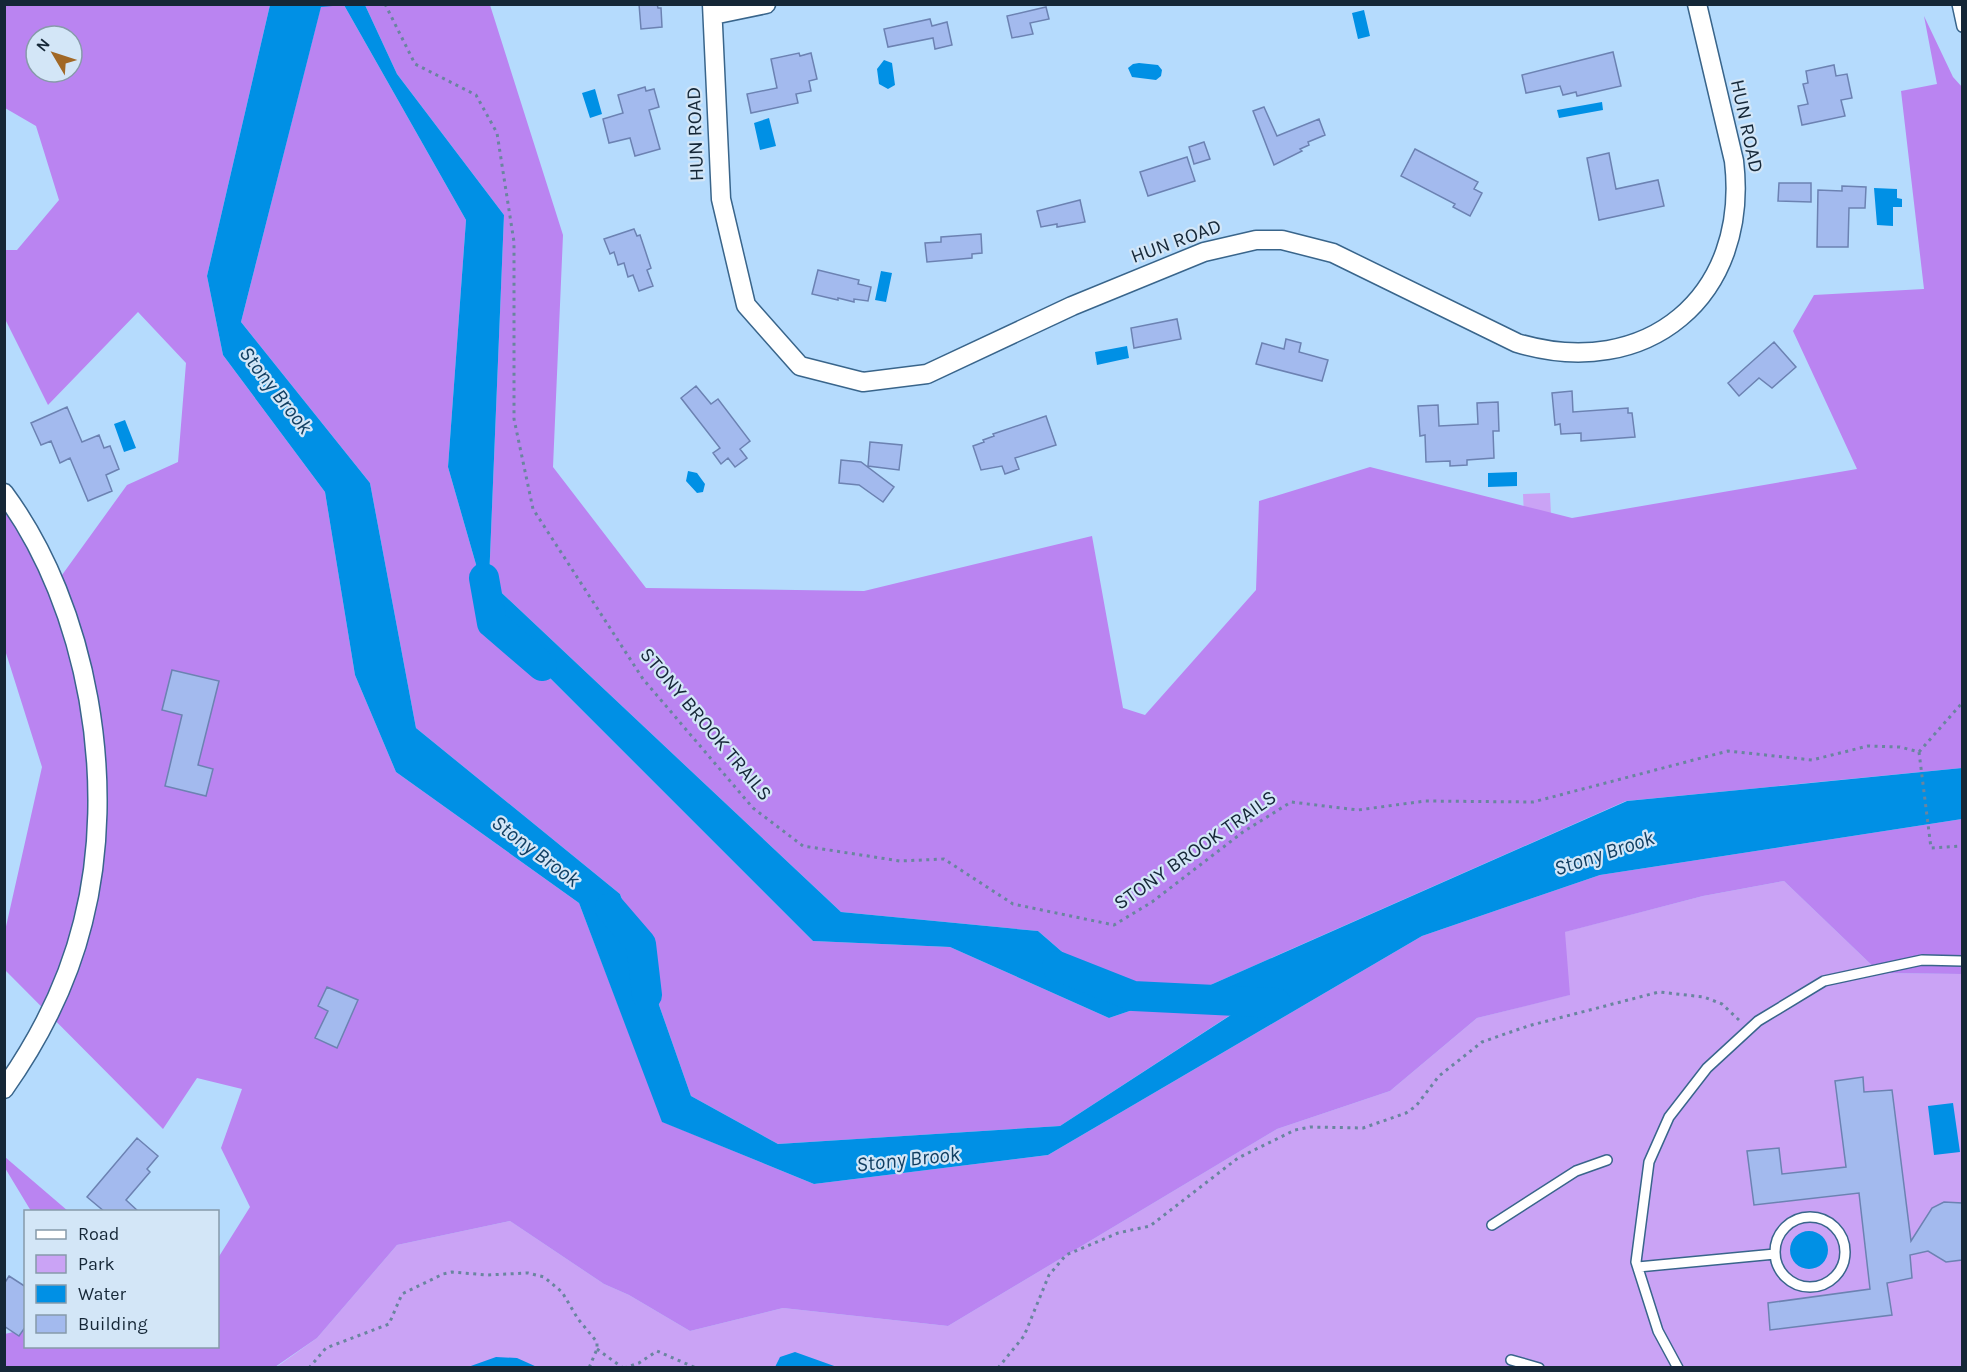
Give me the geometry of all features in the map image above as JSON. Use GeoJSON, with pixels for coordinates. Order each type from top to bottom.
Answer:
{"type":"FeatureCollection","features":[{"type":"Feature","properties":{"kind":"street"},"geometry":{"type":"LineString","coordinates":[[713,10],[766,4]]}},
{"type":"Feature","properties":{"kind":"street","name":"HUN ROAD"},"geometry":{"type":"LineString","coordinates":[[713,10],[721,199],[746,305],[800,366],[863,382],[927,374],[1072,306],[1204,252],[1256,240],[1282,240],[1311,245],[1333,253],[1517,343],[1544,351],[1572,355],[1600,353],[1648,338],[1677,319],[1707,287],[1725,255],[1736,215],[1737,187],[1734,161],[1697,4]]}},
{"type":"Feature","properties":{"kind":"street"},"geometry":{"type":"LineString","coordinates":[[4,493],[31,536],[52,580],[69,625],[83,671],[98,777],[97,832],[89,896],[71,963],[56,1002],[33,1047],[4,1089]]}},
{"type":"Feature","properties":{"kind":"lane"},"geometry":{"type":"LineString","coordinates":[[1957,4],[1962,27]]}},
{"type":"Feature","properties":{"kind":"lane"},"geometry":{"type":"LineString","coordinates":[[1678,1368],[1658,1331],[1638,1266],[1649,1162],[1669,1117],[1707,1068],[1758,1021],[1824,981],[1922,960],[1962,961]]}},
{"type":"Feature","properties":{"kind":"lane"},"geometry":{"type":"LineString","coordinates":[[1492,1225],[1576,1171],[1607,1160]]}},
{"type":"Feature","properties":{"kind":"lane"},"geometry":{"type":"LineString","coordinates":[[1800,1218],[1824,1219],[1834,1226],[1845,1246],[1841,1268],[1834,1277],[1814,1287],[1792,1282],[1778,1265],[1775,1254],[1776,1243],[1782,1232],[1800,1218]]}},
{"type":"Feature","properties":{"kind":"lane"},"geometry":{"type":"LineString","coordinates":[[1638,1266],[1775,1254]]}},
{"type":"Feature","properties":{"kind":"lane"},"geometry":{"type":"LineString","coordinates":[[1510,1360],[1539,1368]]}},
{"type":"Feature","properties":{"kind":"path","name":"STONY BROOK TRAILS"},"geometry":{"type":"LineString","coordinates":[[385,4],[415,64],[476,96],[497,133],[514,242],[514,419],[533,509],[643,679],[753,808],[803,846],[900,861],[944,859],[1013,904],[1113,925],[1152,902],[1243,832],[1291,801],[1358,810],[1425,801],[1533,802],[1728,751],[1812,760],[1868,746],[1900,747],[1919,752]]}},
{"type":"Feature","properties":{"kind":"path"},"geometry":{"type":"LineString","coordinates":[[1962,703],[1919,752],[1931,848],[1962,846]]}},
{"type":"Feature","properties":{"kind":"path"},"geometry":{"type":"LineString","coordinates":[[998,1368],[1024,1336],[1049,1275],[1065,1255],[1118,1233],[1150,1226],[1239,1158],[1295,1130],[1310,1127],[1363,1128],[1406,1113],[1416,1106],[1439,1076],[1482,1042],[1528,1026],[1659,992],[1704,997],[1722,1004],[1749,1031]]}},
{"type":"Feature","properties":{"kind":"path"},"geometry":{"type":"LineString","coordinates":[[309,1368],[326,1348],[389,1324],[399,1297],[407,1290],[452,1272],[488,1275],[528,1273],[544,1277],[562,1292],[585,1329],[597,1342],[597,1349],[589,1368]]}},
{"type":"Feature","properties":{"kind":"path"},"geometry":{"type":"LineString","coordinates":[[597,1349],[623,1368],[639,1363],[657,1351],[696,1368]]}},
{"type":"Feature","properties":{"kind":"green space"},"geometry":{"type":"Polygon","coordinates":[[[1550,493],[1551,515],[1524,516],[1523,494],[1550,493]]]}},
{"type":"Feature","properties":{"kind":"green space"},"geometry":{"type":"Polygon","coordinates":[[[1784,881],[1880,973],[1962,974],[1962,1367],[275,1368],[317,1338],[397,1245],[510,1221],[604,1284],[629,1295],[690,1331],[783,1308],[948,1326],[1277,1129],[1390,1091],[1477,1018],[1569,995],[1564,932],[1703,896],[1784,881]]]}},
{"type":"Feature","properties":{"kind":"shaded area"},"geometry":{"type":"Polygon","coordinates":[[[5,5],[270,5],[207,276],[223,355],[325,492],[355,675],[396,772],[579,903],[663,1122],[814,1184],[1048,1155],[1422,936],[1600,875],[1962,819],[1962,974],[1880,973],[1784,881],[1703,896],[1565,932],[1570,995],[1477,1018],[1390,1091],[1277,1129],[948,1326],[783,1308],[690,1331],[629,1295],[604,1284],[510,1221],[397,1245],[317,1338],[275,1367],[5,1367],[5,1334],[24,1329],[24,1348],[219,1348],[219,1256],[250,1207],[221,1148],[242,1089],[197,1078],[163,1129],[5,970],[5,931],[42,767],[5,650],[5,513],[62,575],[127,485],[178,462],[186,363],[138,312],[48,405],[5,319],[5,250],[17,250],[59,200],[36,126],[5,108],[5,5]]]}},
{"type":"Feature","properties":{"kind":"shaded area"},"geometry":{"type":"Polygon","coordinates":[[[344,5],[466,220],[448,467],[492,620],[813,941],[950,947],[1109,1018],[1159,1001],[1255,999],[1060,1126],[778,1144],[691,1096],[620,894],[416,728],[370,483],[241,322],[321,6],[344,5]]]}},
{"type":"Feature","properties":{"kind":"shaded area"},"geometry":{"type":"Polygon","coordinates":[[[365,5],[490,5],[563,235],[553,467],[646,588],[864,591],[1092,536],[1123,708],[1145,715],[1256,590],[1259,501],[1370,467],[1572,518],[1857,469],[1793,331],[1814,295],[1924,289],[1901,91],[1937,84],[1924,16],[1953,77],[1962,87],[1962,768],[1626,801],[1199,990],[1113,996],[1038,931],[841,912],[489,581],[504,215],[397,74],[365,5]]]}},
{"type":"Feature","properties":{"kind":"shaded area"},"geometry":{"type":"Polygon","coordinates":[[[5,1157],[67,1210],[30,1210],[5,1168],[5,1157]]]}},
{"type":"Feature","properties":{"kind":"water"},"geometry":{"type":"Polygon","coordinates":[[[270,5],[344,5],[365,5],[397,74],[504,215],[489,581],[841,912],[1038,931],[1113,996],[1199,990],[1627,801],[1962,768],[1962,819],[1600,875],[1422,936],[1048,1155],[814,1184],[662,1122],[579,903],[396,772],[355,675],[325,492],[223,355],[207,276],[270,5]],[[344,5],[321,7],[241,322],[370,483],[416,728],[620,894],[691,1096],[778,1144],[1060,1126],[1254,1000],[1159,1001],[1109,1018],[950,947],[813,941],[492,620],[448,467],[466,220],[344,5]]]}},
{"type":"Feature","properties":{"kind":"water"},"geometry":{"type":"Polygon","coordinates":[[[1364,10],[1370,36],[1358,39],[1352,13],[1364,10]]]}},
{"type":"Feature","properties":{"kind":"water"},"geometry":{"type":"Polygon","coordinates":[[[884,60],[892,63],[895,85],[888,89],[879,84],[877,69],[884,60]]]}},
{"type":"Feature","properties":{"kind":"water"},"geometry":{"type":"Polygon","coordinates":[[[1139,63],[1158,65],[1162,70],[1161,76],[1156,80],[1132,77],[1128,68],[1139,63]]]}},
{"type":"Feature","properties":{"kind":"water"},"geometry":{"type":"Polygon","coordinates":[[[595,89],[602,114],[590,118],[582,93],[595,89]]]}},
{"type":"Feature","properties":{"kind":"water"},"geometry":{"type":"Polygon","coordinates":[[[1602,102],[1603,110],[1559,118],[1557,110],[1602,102]]]}},
{"type":"Feature","properties":{"kind":"water"},"geometry":{"type":"Polygon","coordinates":[[[769,118],[776,146],[760,150],[754,123],[769,118]]]}},
{"type":"Feature","properties":{"kind":"water"},"geometry":{"type":"Polygon","coordinates":[[[1874,188],[1897,189],[1897,198],[1902,199],[1902,207],[1893,207],[1893,226],[1877,225],[1874,188]]]}},
{"type":"Feature","properties":{"kind":"water"},"geometry":{"type":"Polygon","coordinates":[[[881,271],[892,273],[886,302],[875,300],[881,271]]]}},
{"type":"Feature","properties":{"kind":"water"},"geometry":{"type":"Polygon","coordinates":[[[1127,346],[1129,358],[1097,365],[1095,352],[1127,346]]]}},
{"type":"Feature","properties":{"kind":"water"},"geometry":{"type":"Polygon","coordinates":[[[125,420],[136,448],[124,452],[114,424],[125,420]]]}},
{"type":"Feature","properties":{"kind":"water"},"geometry":{"type":"Polygon","coordinates":[[[688,471],[697,473],[705,484],[703,492],[697,493],[686,481],[688,471]]]}},
{"type":"Feature","properties":{"kind":"water"},"geometry":{"type":"Polygon","coordinates":[[[1517,472],[1517,486],[1488,487],[1488,473],[1517,472]]]}},
{"type":"Feature","properties":{"kind":"water"},"geometry":{"type":"Polygon","coordinates":[[[1953,1103],[1960,1152],[1934,1155],[1928,1106],[1953,1103]]]}},
{"type":"Feature","properties":{"kind":"water"},"geometry":{"type":"Polygon","coordinates":[[[1809,1231],[1822,1237],[1828,1250],[1822,1263],[1809,1269],[1796,1263],[1790,1250],[1796,1237],[1809,1231]]]}},
{"type":"Feature","properties":{"kind":"water"},"geometry":{"type":"Polygon","coordinates":[[[795,1352],[837,1367],[775,1367],[780,1357],[795,1352]]]}},
{"type":"Feature","properties":{"kind":"water"},"geometry":{"type":"Polygon","coordinates":[[[496,1357],[517,1358],[537,1367],[468,1367],[496,1357]]]}},
{"type":"Feature","properties":{"kind":"building"},"geometry":{"type":"Polygon","coordinates":[[[639,4],[657,4],[658,8],[661,8],[662,27],[641,29],[639,4]]]}},
{"type":"Feature","properties":{"kind":"building"},"geometry":{"type":"Polygon","coordinates":[[[1046,7],[1049,19],[1030,23],[1033,34],[1012,38],[1007,16],[1046,7]]]}},
{"type":"Feature","properties":{"kind":"building"},"geometry":{"type":"Polygon","coordinates":[[[930,19],[932,26],[947,22],[952,45],[935,49],[933,38],[888,47],[884,29],[930,19]]]}},
{"type":"Feature","properties":{"kind":"building"},"geometry":{"type":"Polygon","coordinates":[[[1613,52],[1621,86],[1577,96],[1576,92],[1563,95],[1560,86],[1526,93],[1522,75],[1613,52]]]}},
{"type":"Feature","properties":{"kind":"building"},"geometry":{"type":"Polygon","coordinates":[[[799,53],[800,56],[811,53],[817,79],[809,81],[811,91],[796,94],[798,103],[751,113],[747,94],[777,88],[771,59],[799,53]]]}},
{"type":"Feature","properties":{"kind":"building"},"geometry":{"type":"Polygon","coordinates":[[[1834,65],[1836,76],[1847,74],[1852,98],[1841,100],[1845,116],[1802,125],[1798,106],[1808,104],[1803,84],[1808,83],[1806,71],[1834,65]]]}},
{"type":"Feature","properties":{"kind":"building"},"geometry":{"type":"Polygon","coordinates":[[[645,87],[646,91],[654,89],[659,107],[649,110],[660,149],[635,156],[630,138],[609,143],[603,119],[623,113],[618,95],[645,87]]]}},
{"type":"Feature","properties":{"kind":"building"},"geometry":{"type":"Polygon","coordinates":[[[1264,107],[1277,136],[1319,119],[1325,135],[1308,142],[1309,145],[1300,149],[1302,151],[1274,165],[1253,111],[1264,107]]]}},
{"type":"Feature","properties":{"kind":"building"},"geometry":{"type":"Polygon","coordinates":[[[1204,142],[1210,159],[1194,164],[1189,147],[1204,142]]]}},
{"type":"Feature","properties":{"kind":"building"},"geometry":{"type":"Polygon","coordinates":[[[1415,149],[1478,182],[1474,189],[1482,193],[1470,216],[1453,207],[1455,204],[1401,176],[1415,149]]]}},
{"type":"Feature","properties":{"kind":"building"},"geometry":{"type":"Polygon","coordinates":[[[1609,153],[1616,189],[1658,180],[1664,206],[1599,220],[1587,158],[1609,153]]]}},
{"type":"Feature","properties":{"kind":"building"},"geometry":{"type":"Polygon","coordinates":[[[1187,157],[1195,181],[1148,196],[1140,172],[1187,157]]]}},
{"type":"Feature","properties":{"kind":"building"},"geometry":{"type":"Polygon","coordinates":[[[1779,183],[1811,183],[1811,202],[1778,201],[1779,183]]]}},
{"type":"Feature","properties":{"kind":"building"},"geometry":{"type":"Polygon","coordinates":[[[1842,186],[1866,187],[1865,208],[1849,208],[1848,247],[1817,247],[1818,190],[1842,191],[1842,186]]]}},
{"type":"Feature","properties":{"kind":"building"},"geometry":{"type":"Polygon","coordinates":[[[1080,200],[1085,222],[1057,227],[1057,224],[1041,227],[1037,211],[1080,200]]]}},
{"type":"Feature","properties":{"kind":"building"},"geometry":{"type":"Polygon","coordinates":[[[634,229],[637,236],[640,235],[651,268],[647,270],[653,286],[639,291],[633,275],[628,277],[624,263],[618,265],[614,252],[610,254],[604,239],[634,229]]]}},
{"type":"Feature","properties":{"kind":"building"},"geometry":{"type":"Polygon","coordinates":[[[981,234],[982,253],[972,254],[972,258],[927,262],[925,243],[941,242],[941,237],[981,234]]]}},
{"type":"Feature","properties":{"kind":"building"},"geometry":{"type":"Polygon","coordinates":[[[818,270],[859,280],[858,284],[871,287],[868,301],[854,299],[854,302],[838,298],[838,300],[812,294],[818,270]]]}},
{"type":"Feature","properties":{"kind":"building"},"geometry":{"type":"Polygon","coordinates":[[[1177,319],[1181,339],[1134,348],[1131,328],[1177,319]]]}},
{"type":"Feature","properties":{"kind":"building"},"geometry":{"type":"Polygon","coordinates":[[[1286,339],[1301,343],[1299,352],[1328,360],[1322,381],[1256,364],[1262,343],[1284,349],[1286,339]]]}},
{"type":"Feature","properties":{"kind":"building"},"geometry":{"type":"Polygon","coordinates":[[[1774,342],[1796,367],[1772,388],[1759,378],[1739,396],[1728,383],[1774,342]]]}},
{"type":"Feature","properties":{"kind":"building"},"geometry":{"type":"Polygon","coordinates":[[[696,386],[711,404],[718,399],[750,441],[740,449],[747,458],[735,467],[728,458],[721,464],[713,453],[720,448],[681,398],[696,386]]]}},
{"type":"Feature","properties":{"kind":"building"},"geometry":{"type":"Polygon","coordinates":[[[1572,391],[1573,412],[1628,408],[1628,413],[1632,413],[1635,437],[1581,441],[1581,433],[1561,434],[1560,424],[1555,425],[1552,393],[1572,391]]]}},
{"type":"Feature","properties":{"kind":"building"},"geometry":{"type":"Polygon","coordinates":[[[1498,402],[1499,431],[1493,431],[1494,458],[1467,460],[1467,465],[1450,466],[1450,461],[1426,462],[1425,435],[1420,436],[1418,406],[1438,405],[1439,426],[1478,424],[1477,403],[1498,402]]]}},
{"type":"Feature","properties":{"kind":"building"},"geometry":{"type":"Polygon","coordinates":[[[67,407],[82,442],[99,435],[104,448],[110,446],[119,469],[106,475],[112,491],[88,501],[70,458],[60,463],[51,441],[41,445],[31,423],[67,407]]]}},
{"type":"Feature","properties":{"kind":"building"},"geometry":{"type":"Polygon","coordinates":[[[1046,416],[1056,445],[1015,458],[1019,469],[1005,474],[1002,466],[981,470],[973,446],[994,436],[993,434],[1046,416]]]}},
{"type":"Feature","properties":{"kind":"building"},"geometry":{"type":"Polygon","coordinates":[[[870,442],[902,445],[899,470],[868,466],[870,442]]]}},
{"type":"Feature","properties":{"kind":"building"},"geometry":{"type":"Polygon","coordinates":[[[841,460],[861,462],[894,487],[883,502],[859,485],[839,483],[841,460]]]}},
{"type":"Feature","properties":{"kind":"building"},"geometry":{"type":"Polygon","coordinates":[[[172,670],[219,681],[198,765],[213,769],[206,796],[165,786],[182,715],[162,710],[172,670]]]}},
{"type":"Feature","properties":{"kind":"building"},"geometry":{"type":"Polygon","coordinates":[[[327,987],[358,1000],[337,1048],[315,1038],[328,1011],[318,1006],[327,987]]]}},
{"type":"Feature","properties":{"kind":"building"},"geometry":{"type":"Polygon","coordinates":[[[1863,1077],[1864,1092],[1892,1090],[1911,1241],[1932,1208],[1944,1202],[1962,1203],[1962,1260],[1946,1262],[1928,1251],[1910,1255],[1912,1278],[1887,1283],[1892,1315],[1770,1330],[1768,1303],[1870,1289],[1859,1193],[1754,1205],[1747,1151],[1779,1148],[1782,1174],[1846,1167],[1835,1081],[1863,1077]]]}},
{"type":"Feature","properties":{"kind":"building"},"geometry":{"type":"Polygon","coordinates":[[[137,1138],[158,1156],[147,1169],[150,1172],[126,1200],[137,1210],[103,1210],[87,1197],[137,1138]]]}},
{"type":"Feature","properties":{"kind":"building"},"geometry":{"type":"Polygon","coordinates":[[[9,1276],[24,1286],[24,1329],[19,1336],[4,1326],[4,1284],[9,1276]]]}},
{"type":"Feature","properties":{"kind":"waterway","name":"Stony Brook"},"geometry":{"type":"LineString","coordinates":[[484,578],[492,623],[542,666]]}},
{"type":"Feature","properties":{"kind":"waterway","name":"Stony Brook"},"geometry":{"type":"LineString","coordinates":[[610,908],[641,944],[647,995]]}},
{"type":"Feature","properties":{"kind":"waterway","name":"Stony Brook"},"geometry":{"type":"LineString","coordinates":[[1057,966],[1133,996],[1276,1003]]}}]}
